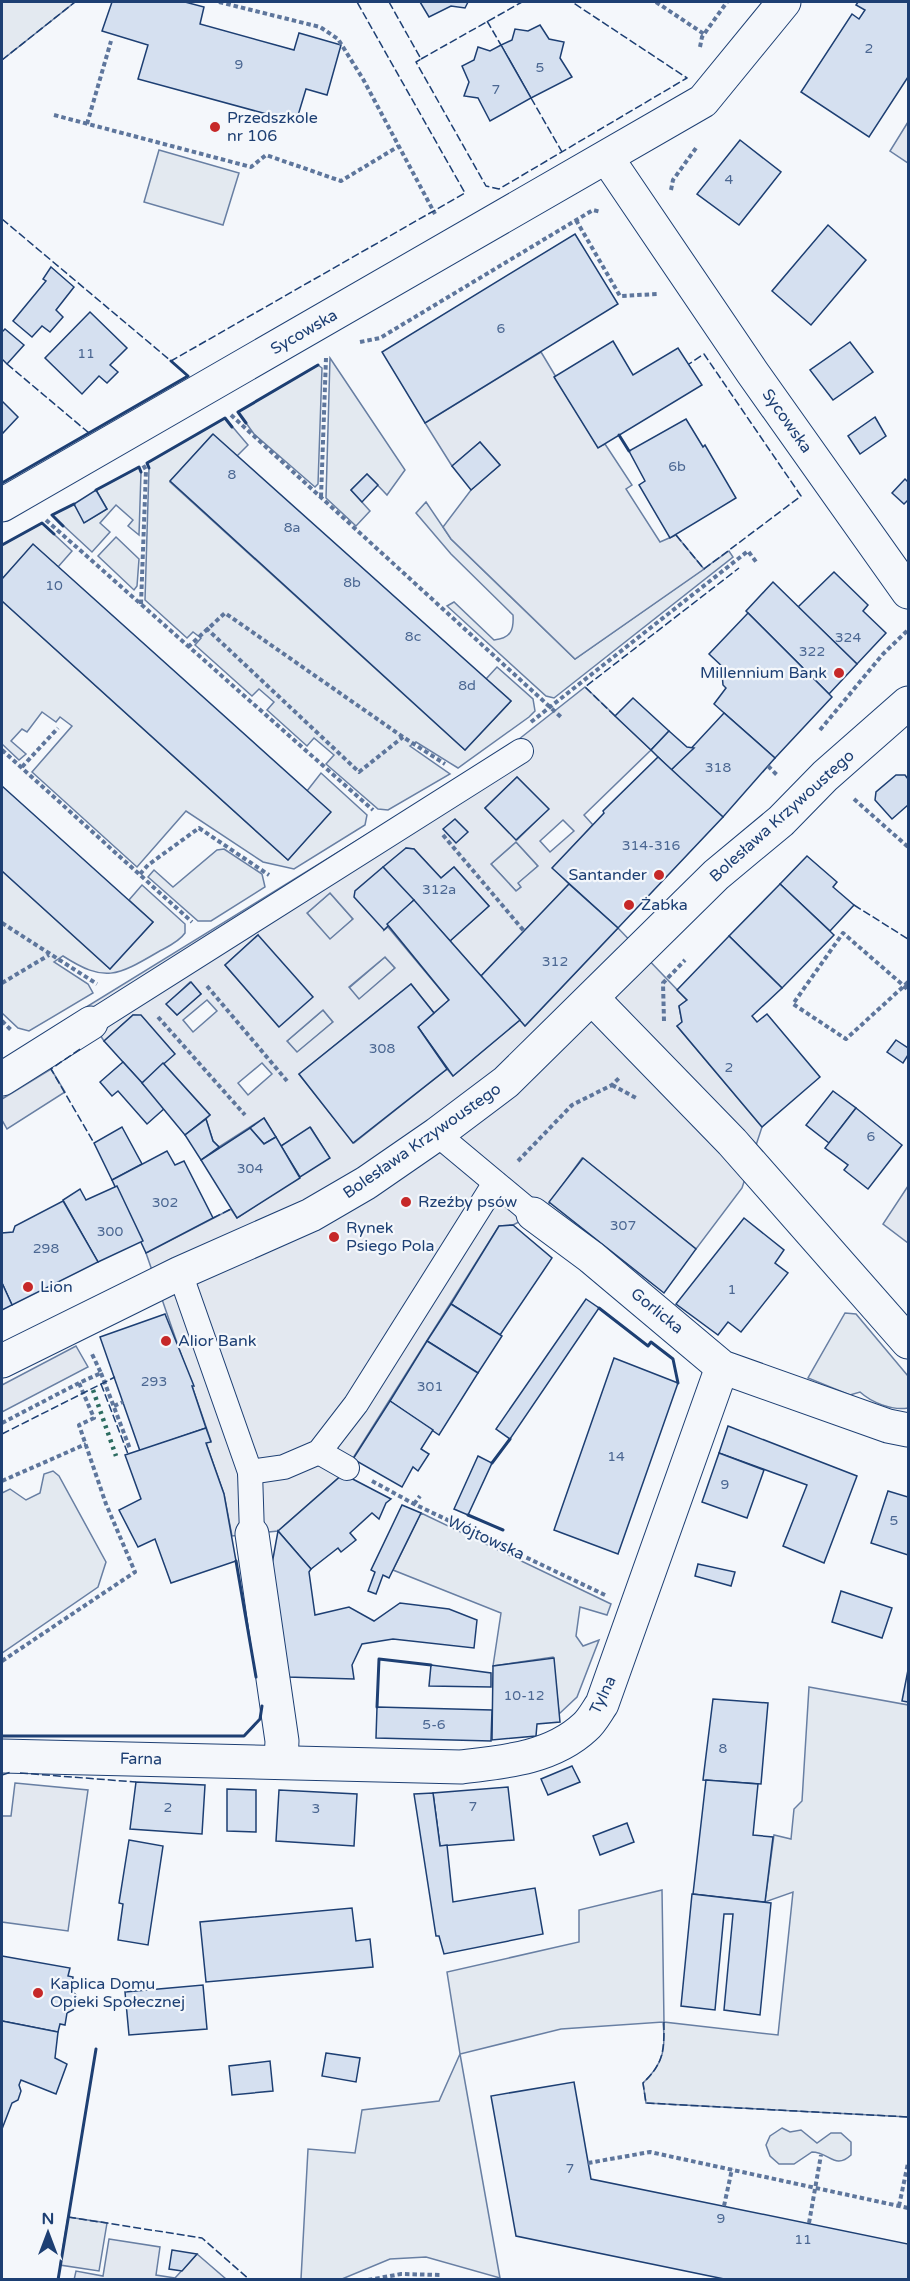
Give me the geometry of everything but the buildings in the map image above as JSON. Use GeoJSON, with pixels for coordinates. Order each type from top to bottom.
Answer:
{"type":"FeatureCollection","features":[{"type":"Feature","properties":{"kind":"street","name":"Sycowska"},"geometry":{"type":"LineString","coordinates":[[2,505],[607,159],[703,101],[784,2]]}},
{"type":"Feature","properties":{"kind":"street","name":"Sycowska"},"geometry":{"type":"LineString","coordinates":[[607,159],[752,372],[909,592]]}},
{"type":"Feature","properties":{"kind":"street","name":"Bolesława Krzywoustego"},"geometry":{"type":"LineString","coordinates":[[2,1361],[180,1273],[311,1215],[366,1183],[437,1134],[506,1082],[593,999],[716,875],[782,821],[825,776],[909,703]]}},
{"type":"Feature","properties":{"kind":"street"},"geometry":{"type":"LineString","coordinates":[[2,1079],[521,751]]}},
{"type":"Feature","properties":{"kind":"street"},"geometry":{"type":"LineString","coordinates":[[593,999],[739,1150],[909,1342]]}},
{"type":"Feature","properties":{"kind":"street","name":"Gorlicka"},"geometry":{"type":"LineString","coordinates":[[437,1134],[532,1214],[600,1264],[722,1367],[888,1426],[909,1430]]}},
{"type":"Feature","properties":{"kind":"street"},"geometry":{"type":"LineString","coordinates":[[250,1472],[284,1467],[319,1452],[356,1404],[495,1183]]}},
{"type":"Feature","properties":{"kind":"street"},"geometry":{"type":"LineString","coordinates":[[180,1273],[250,1472],[252,1534],[282,1741],[281,1761]]}},
{"type":"Feature","properties":{"kind":"street","name":"Tylna"},"geometry":{"type":"LineString","coordinates":[[281,1761],[461,1767],[520,1760],[559,1744],[586,1727],[602,1704],[722,1367]]}},
{"type":"Feature","properties":{"kind":"street"},"geometry":{"type":"LineString","coordinates":[[319,1452],[347,1468]]}},
{"type":"Feature","properties":{"kind":"street","name":"Farna"},"geometry":{"type":"LineString","coordinates":[[2,1756],[281,1761]]}},
{"type":"Feature","properties":{"kind":"path"},"geometry":{"type":"LineString","coordinates":[[219,2],[320,27],[338,39],[434,211]]}},
{"type":"Feature","properties":{"kind":"path"},"geometry":{"type":"LineString","coordinates":[[656,2],[704,34]]}},
{"type":"Feature","properties":{"kind":"path"},"geometry":{"type":"LineString","coordinates":[[87,124],[111,40]]}},
{"type":"Feature","properties":{"kind":"path"},"geometry":{"type":"LineString","coordinates":[[54,115],[251,167],[266,155],[341,181],[399,146]]}},
{"type":"Feature","properties":{"kind":"path"},"geometry":{"type":"LineString","coordinates":[[576,220],[621,296],[669,294]]}},
{"type":"Feature","properties":{"kind":"path"},"geometry":{"type":"LineString","coordinates":[[321,498],[326,354]]}},
{"type":"Feature","properties":{"kind":"path"},"geometry":{"type":"LineString","coordinates":[[230,414],[562,718]]}},
{"type":"Feature","properties":{"kind":"path"},"geometry":{"type":"LineString","coordinates":[[141,605],[146,470]]}},
{"type":"Feature","properties":{"kind":"path"},"geometry":{"type":"LineString","coordinates":[[46,519],[394,831]]}},
{"type":"Feature","properties":{"kind":"path"},"geometry":{"type":"LineString","coordinates":[[551,707],[748,551],[757,563]]}},
{"type":"Feature","properties":{"kind":"path"},"geometry":{"type":"LineString","coordinates":[[188,647],[206,628],[225,613],[403,737],[450,766]]}},
{"type":"Feature","properties":{"kind":"path"},"geometry":{"type":"LineString","coordinates":[[206,628],[359,772],[403,737]]}},
{"type":"Feature","properties":{"kind":"path"},"geometry":{"type":"LineString","coordinates":[[814,736],[883,654],[909,630]]}},
{"type":"Feature","properties":{"kind":"path"},"geometry":{"type":"LineString","coordinates":[[22,768],[58,728]]}},
{"type":"Feature","properties":{"kind":"path"},"geometry":{"type":"LineString","coordinates":[[2,750],[194,924],[211,947]]}},
{"type":"Feature","properties":{"kind":"path"},"geometry":{"type":"LineString","coordinates":[[770,783],[785,768]]}},
{"type":"Feature","properties":{"kind":"path"},"geometry":{"type":"LineString","coordinates":[[825,776],[909,847]]}},
{"type":"Feature","properties":{"kind":"path"},"geometry":{"type":"LineString","coordinates":[[424,812],[524,931]]}},
{"type":"Feature","properties":{"kind":"path"},"geometry":{"type":"LineString","coordinates":[[140,874],[148,865],[199,828],[265,870],[271,878]]}},
{"type":"Feature","properties":{"kind":"path"},"geometry":{"type":"LineString","coordinates":[[2,923],[100,987]]}},
{"type":"Feature","properties":{"kind":"path"},"geometry":{"type":"LineString","coordinates":[[909,982],[904,986],[846,1039],[792,1004],[843,933],[904,986],[909,990]]}},
{"type":"Feature","properties":{"kind":"path"},"geometry":{"type":"LineString","coordinates":[[2,983],[49,955]]}},
{"type":"Feature","properties":{"kind":"path"},"geometry":{"type":"LineString","coordinates":[[187,963],[287,1080]]}},
{"type":"Feature","properties":{"kind":"path"},"geometry":{"type":"LineString","coordinates":[[495,1183],[572,1105],[612,1085],[664,1032],[663,983]]}},
{"type":"Feature","properties":{"kind":"path"},"geometry":{"type":"LineString","coordinates":[[138,994],[245,1115]]}},
{"type":"Feature","properties":{"kind":"path"},"geometry":{"type":"LineString","coordinates":[[91,1353],[130,1449]]}},
{"type":"Feature","properties":{"kind":"path"},"geometry":{"type":"LineString","coordinates":[[2,1423],[101,1373]]}},
{"type":"Feature","properties":{"kind":"path"},"geometry":{"type":"LineString","coordinates":[[2,1661],[135,1572],[106,1504],[79,1425],[94,1418],[79,1383]]}},
{"type":"Feature","properties":{"kind":"path"},"geometry":{"type":"LineString","coordinates":[[114,1406],[123,1402]]}},
{"type":"Feature","properties":{"kind":"path"},"geometry":{"type":"LineString","coordinates":[[2,1480],[86,1444]]}},
{"type":"Feature","properties":{"kind":"path","name":"Wójtowska"},"geometry":{"type":"LineString","coordinates":[[347,1468],[414,1504],[637,1609]]}},
{"type":"Feature","properties":{"kind":"path"},"geometry":{"type":"LineString","coordinates":[[414,1504],[420,1496]]}},
{"type":"Feature","properties":{"kind":"path"},"geometry":{"type":"LineString","coordinates":[[588,2163],[650,2152],[816,2186],[909,2208]]}},
{"type":"Feature","properties":{"kind":"path"},"geometry":{"type":"LineString","coordinates":[[809,2223],[821,2155]]}},
{"type":"Feature","properties":{"kind":"path"},"geometry":{"type":"LineString","coordinates":[[899,2206],[909,2163]]}},
{"type":"Feature","properties":{"kind":"path"},"geometry":{"type":"LineString","coordinates":[[724,2206],[732,2169]]}},
{"type":"Feature","properties":{"kind":"path"},"geometry":{"type":"LineString","coordinates":[[368,2280],[401,2274],[441,2276]]}},
{"type":"Feature","properties":{"kind":"shaded area"},"geometry":{"type":"Polygon","coordinates":[[[2,2],[75,2],[2,60],[2,2]]]}},
{"type":"Feature","properties":{"kind":"shaded area"},"geometry":{"type":"Polygon","coordinates":[[[908,122],[908,163],[890,151],[908,122]]]}},
{"type":"Feature","properties":{"kind":"shaded area"},"geometry":{"type":"Polygon","coordinates":[[[159,150],[239,173],[223,225],[144,202],[159,150]]]}},
{"type":"Feature","properties":{"kind":"shaded area"},"geometry":{"type":"Polygon","coordinates":[[[541,352],[598,447],[605,444],[632,485],[626,489],[660,542],[676,535],[704,569],[575,659],[451,539],[443,527],[471,490],[500,465],[480,442],[452,466],[425,423],[541,352]]]}},
{"type":"Feature","properties":{"kind":"shaded area"},"geometry":{"type":"Polygon","coordinates":[[[330,358],[405,470],[387,495],[367,474],[351,490],[370,511],[356,526],[326,498],[330,358]]]}},
{"type":"Feature","properties":{"kind":"shaded area"},"geometry":{"type":"Polygon","coordinates":[[[318,365],[322,368],[318,484],[315,487],[254,434],[238,412],[318,365]]]}},
{"type":"Feature","properties":{"kind":"shaded area"},"geometry":{"type":"Polygon","coordinates":[[[225,418],[248,445],[237,456],[212,435],[170,482],[465,750],[511,701],[486,679],[497,667],[533,699],[535,711],[458,768],[416,742],[410,746],[450,774],[388,810],[378,809],[326,764],[334,755],[314,738],[307,746],[267,710],[274,702],[259,689],[252,696],[195,645],[201,638],[193,632],[187,638],[145,600],[149,468],[147,463],[225,418]]]}},
{"type":"Feature","properties":{"kind":"shaded area"},"geometry":{"type":"Polygon","coordinates":[[[139,467],[141,472],[139,535],[128,526],[133,520],[116,505],[100,523],[110,532],[92,552],[52,515],[74,504],[85,522],[107,509],[96,490],[139,467]]]}},
{"type":"Feature","properties":{"kind":"shaded area"},"geometry":{"type":"Polygon","coordinates":[[[426,502],[451,539],[575,659],[729,551],[733,557],[554,698],[546,696],[447,606],[454,602],[494,640],[508,635],[512,629],[513,615],[451,554],[416,513],[426,502]]]}},
{"type":"Feature","properties":{"kind":"shaded area"},"geometry":{"type":"Polygon","coordinates":[[[42,523],[72,551],[58,567],[33,545],[2,579],[2,545],[42,523]]]}},
{"type":"Feature","properties":{"kind":"shaded area"},"geometry":{"type":"Polygon","coordinates":[[[116,537],[139,559],[137,586],[134,590],[98,556],[116,537]]]}},
{"type":"Feature","properties":{"kind":"shaded area"},"geometry":{"type":"Polygon","coordinates":[[[2,601],[288,860],[330,812],[307,791],[321,773],[367,815],[365,825],[294,869],[263,862],[186,811],[137,867],[32,772],[72,726],[60,717],[56,722],[42,712],[27,732],[22,729],[11,741],[26,754],[19,760],[2,744],[2,601]]]}},
{"type":"Feature","properties":{"kind":"shaded area","name":"Rynek Psiego Pola"},"geometry":{"type":"Polygon","coordinates":[[[585,687],[651,750],[584,815],[593,825],[553,868],[569,884],[481,976],[450,941],[489,906],[454,867],[441,878],[414,849],[406,848],[384,930],[388,927],[449,1000],[434,1013],[411,984],[299,1074],[354,1143],[447,1069],[453,1076],[520,1020],[525,1026],[618,928],[687,1000],[679,1006],[682,1022],[677,1026],[762,1127],[742,1188],[696,1249],[582,1158],[546,1208],[513,1225],[499,1226],[343,1474],[278,1531],[232,1536],[224,1494],[206,1443],[211,1441],[146,1253],[231,1209],[237,1218],[329,1157],[311,1128],[281,1146],[264,1118],[219,1147],[213,1141],[206,1119],[210,1115],[163,1063],[141,1016],[133,1015],[104,1041],[83,1009],[509,747],[585,687]],[[517,777],[485,808],[517,840],[548,809],[517,777]],[[563,820],[540,841],[550,852],[574,831],[563,820]],[[516,842],[491,864],[516,891],[521,887],[518,883],[538,866],[516,842]],[[330,893],[307,913],[330,939],[353,919],[330,893]],[[258,935],[225,965],[279,1027],[258,935]],[[385,957],[349,987],[359,999],[395,968],[385,957]],[[190,982],[167,1004],[177,1015],[201,994],[190,982]],[[207,1000],[183,1020],[193,1032],[217,1011],[207,1000]],[[323,1010],[287,1041],[297,1052],[333,1022],[323,1010]],[[262,1063],[238,1083],[248,1095],[272,1074],[262,1063]]]}},
{"type":"Feature","properties":{"kind":"shaded area"},"geometry":{"type":"Polygon","coordinates":[[[516,842],[538,866],[519,883],[521,887],[516,891],[491,864],[516,842]]]}},
{"type":"Feature","properties":{"kind":"shaded area"},"geometry":{"type":"Polygon","coordinates":[[[224,849],[262,874],[265,887],[211,921],[198,921],[148,877],[154,870],[173,887],[217,850],[224,849]]]}},
{"type":"Feature","properties":{"kind":"shaded area"},"geometry":{"type":"Polygon","coordinates":[[[2,871],[110,969],[153,922],[129,900],[142,885],[185,924],[185,933],[176,942],[132,967],[111,973],[90,970],[63,956],[54,962],[88,984],[93,993],[29,1031],[18,1028],[2,1013],[2,871]]]}},
{"type":"Feature","properties":{"kind":"shaded area"},"geometry":{"type":"Polygon","coordinates":[[[330,893],[353,919],[330,940],[307,913],[330,893]]]}},
{"type":"Feature","properties":{"kind":"shaded area"},"geometry":{"type":"Polygon","coordinates":[[[385,957],[395,968],[359,1000],[349,988],[385,957]]]}},
{"type":"Feature","properties":{"kind":"shaded area"},"geometry":{"type":"Polygon","coordinates":[[[323,1010],[333,1022],[297,1053],[287,1041],[323,1010]]]}},
{"type":"Feature","properties":{"kind":"shaded area"},"geometry":{"type":"Polygon","coordinates":[[[51,1069],[65,1092],[7,1129],[2,1120],[2,1099],[51,1069]]]}},
{"type":"Feature","properties":{"kind":"shaded area"},"geometry":{"type":"Polygon","coordinates":[[[908,1186],[908,1243],[883,1224],[908,1186]]]}},
{"type":"Feature","properties":{"kind":"shaded area"},"geometry":{"type":"Polygon","coordinates":[[[845,1313],[856,1314],[908,1376],[908,1408],[889,1407],[860,1392],[850,1395],[808,1378],[845,1313]]]}},
{"type":"Feature","properties":{"kind":"shaded area"},"geometry":{"type":"Polygon","coordinates":[[[76,1346],[88,1367],[2,1412],[2,1385],[76,1346]]]}},
{"type":"Feature","properties":{"kind":"shaded area"},"geometry":{"type":"Polygon","coordinates":[[[53,1471],[59,1476],[106,1562],[98,1587],[2,1653],[2,1493],[10,1489],[26,1500],[40,1493],[44,1474],[53,1471]]]}},
{"type":"Feature","properties":{"kind":"shaded area"},"geometry":{"type":"Polygon","coordinates":[[[421,1513],[611,1604],[607,1615],[580,1607],[576,1636],[583,1646],[599,1640],[577,1697],[559,1714],[553,1657],[493,1666],[501,1613],[393,1570],[421,1513]]]}},
{"type":"Feature","properties":{"kind":"shaded area"},"geometry":{"type":"Polygon","coordinates":[[[809,1687],[908,1705],[908,2117],[646,2103],[643,2083],[662,2056],[663,2022],[561,2029],[460,2054],[447,1972],[579,1942],[579,1910],[662,1890],[664,2022],[778,2035],[793,1892],[765,1902],[774,1835],[791,1839],[794,1809],[802,1801],[809,1687]]]}},
{"type":"Feature","properties":{"kind":"shaded area"},"geometry":{"type":"Polygon","coordinates":[[[15,1783],[88,1790],[68,1931],[2,1922],[2,1816],[11,1816],[15,1783]]]}},
{"type":"Feature","properties":{"kind":"shaded area"},"geometry":{"type":"Polygon","coordinates":[[[460,2054],[500,2278],[426,2257],[390,2259],[342,2279],[301,2279],[308,2149],[355,2153],[362,2110],[439,2101],[460,2054]]]}},
{"type":"Feature","properties":{"kind":"shaded area"},"geometry":{"type":"Polygon","coordinates":[[[782,2128],[790,2132],[801,2130],[817,2143],[831,2133],[841,2133],[851,2142],[851,2155],[841,2161],[836,2161],[812,2152],[794,2164],[779,2164],[770,2156],[766,2145],[770,2136],[782,2128]]]}},
{"type":"Feature","properties":{"kind":"shaded area"},"geometry":{"type":"Polygon","coordinates":[[[68,2217],[107,2223],[99,2271],[60,2265],[68,2217]]]}},
{"type":"Feature","properties":{"kind":"shaded area"},"geometry":{"type":"Polygon","coordinates":[[[109,2239],[160,2247],[156,2275],[175,2278],[197,2254],[226,2279],[74,2280],[76,2271],[103,2276],[109,2239]]]}},
{"type":"Feature","properties":{"kind":"hedge"},"geometry":{"type":"LineString","coordinates":[[93,1390],[116,1456]]}},
{"type":"Feature","properties":{"kind":"fence"},"geometry":{"type":"LineString","coordinates":[[2,60],[75,2]]}},
{"type":"Feature","properties":{"kind":"fence"},"geometry":{"type":"LineString","coordinates":[[2,219],[171,361],[465,193],[357,2]]}},
{"type":"Feature","properties":{"kind":"fence"},"geometry":{"type":"LineString","coordinates":[[389,2],[421,59],[416,62],[486,186],[499,189],[687,78],[572,2]]}},
{"type":"Feature","properties":{"kind":"fence"},"geometry":{"type":"LineString","coordinates":[[421,59],[522,2]]}},
{"type":"Feature","properties":{"kind":"fence"},"geometry":{"type":"LineString","coordinates":[[487,21],[501,45]]}},
{"type":"Feature","properties":{"kind":"fence"},"geometry":{"type":"LineString","coordinates":[[531,98],[562,152]]}},
{"type":"Feature","properties":{"kind":"fence"},"geometry":{"type":"LineString","coordinates":[[676,535],[704,569],[801,496],[704,354],[689,364]]}},
{"type":"Feature","properties":{"kind":"fence"},"geometry":{"type":"LineString","coordinates":[[7,364],[89,433]]}},
{"type":"Feature","properties":{"kind":"fence"},"geometry":{"type":"LineString","coordinates":[[615,716],[585,687],[739,568]]}},
{"type":"Feature","properties":{"kind":"fence"},"geometry":{"type":"LineString","coordinates":[[854,905],[908,939]]}},
{"type":"Feature","properties":{"kind":"fence"},"geometry":{"type":"LineString","coordinates":[[80,1049],[51,1069],[94,1143]]}},
{"type":"Feature","properties":{"kind":"fence"},"geometry":{"type":"LineString","coordinates":[[213,1218],[231,1209]]}},
{"type":"Feature","properties":{"kind":"fence"},"geometry":{"type":"LineString","coordinates":[[2,1434],[115,1377]]}},
{"type":"Feature","properties":{"kind":"fence"},"geometry":{"type":"LineString","coordinates":[[101,1384],[128,1454]]}},
{"type":"Feature","properties":{"kind":"fence"},"geometry":{"type":"LineString","coordinates":[[2,1775],[11,1772]]}},
{"type":"Feature","properties":{"kind":"fence"},"geometry":{"type":"LineString","coordinates":[[20,1773],[136,1782]]}},
{"type":"Feature","properties":{"kind":"fence"},"geometry":{"type":"LineString","coordinates":[[664,2022],[664,2041],[659,2063],[643,2083],[646,2103],[908,2117]]}},
{"type":"Feature","properties":{"kind":"fence"},"geometry":{"type":"LineString","coordinates":[[68,2217],[202,2238],[250,2280]]}},
{"type":"Feature","properties":{"kind":"wall"},"geometry":{"type":"LineString","coordinates":[[2,483],[188,376],[171,361]]}},
{"type":"Feature","properties":{"kind":"wall"},"geometry":{"type":"LineString","coordinates":[[246,423],[238,412],[318,365]]}},
{"type":"Feature","properties":{"kind":"wall"},"geometry":{"type":"LineString","coordinates":[[149,468],[147,463],[225,418],[232,427]]}},
{"type":"Feature","properties":{"kind":"wall"},"geometry":{"type":"LineString","coordinates":[[619,435],[629,451]]}},
{"type":"Feature","properties":{"kind":"wall"},"geometry":{"type":"LineString","coordinates":[[96,490],[139,467],[141,472]]}},
{"type":"Feature","properties":{"kind":"wall"},"geometry":{"type":"LineString","coordinates":[[63,526],[52,515],[74,504]]}},
{"type":"Feature","properties":{"kind":"wall"},"geometry":{"type":"LineString","coordinates":[[2,545],[42,523],[54,534]]}},
{"type":"Feature","properties":{"kind":"wall"},"geometry":{"type":"LineString","coordinates":[[599,1308],[648,1346],[651,1342],[673,1359],[678,1383]]}},
{"type":"Feature","properties":{"kind":"wall"},"geometry":{"type":"LineString","coordinates":[[492,1463],[510,1439]]}},
{"type":"Feature","properties":{"kind":"wall"},"geometry":{"type":"LineString","coordinates":[[468,1515],[503,1530]]}},
{"type":"Feature","properties":{"kind":"wall"},"geometry":{"type":"LineString","coordinates":[[236,1561],[256,1677]]}},
{"type":"Feature","properties":{"kind":"wall"},"geometry":{"type":"LineString","coordinates":[[377,1707],[379,1659],[431,1665]]}},
{"type":"Feature","properties":{"kind":"wall"},"geometry":{"type":"LineString","coordinates":[[2,1736],[244,1736],[260,1719],[262,1706]]}},
{"type":"Feature","properties":{"kind":"wall"},"geometry":{"type":"LineString","coordinates":[[58,2280],[96,2049]]}},
{"type":"Feature","properties":{"kind":"place","name":"Przedszkole nr 106"},"geometry":{"type":"Point","coordinates":[215,127]}},
{"type":"Feature","properties":{"kind":"place","name":"Millennium Bank"},"geometry":{"type":"Point","coordinates":[839,673]}},
{"type":"Feature","properties":{"kind":"place","name":"Santander"},"geometry":{"type":"Point","coordinates":[659,875]}},
{"type":"Feature","properties":{"kind":"place","name":"Żabka"},"geometry":{"type":"Point","coordinates":[629,905]}},
{"type":"Feature","properties":{"kind":"place","name":"Rzeźby psów"},"geometry":{"type":"Point","coordinates":[406,1202]}},
{"type":"Feature","properties":{"kind":"place","name":"Rynek Psiego Pola"},"geometry":{"type":"Point","coordinates":[334,1237]}},
{"type":"Feature","properties":{"kind":"place","name":"Lion"},"geometry":{"type":"Point","coordinates":[28,1287]}},
{"type":"Feature","properties":{"kind":"place","name":"Alior Bank"},"geometry":{"type":"Point","coordinates":[166,1341]}},
{"type":"Feature","properties":{"kind":"place","name":"Kaplica Domu Opieki Społecznej"},"geometry":{"type":"Point","coordinates":[38,1993]}}]}
